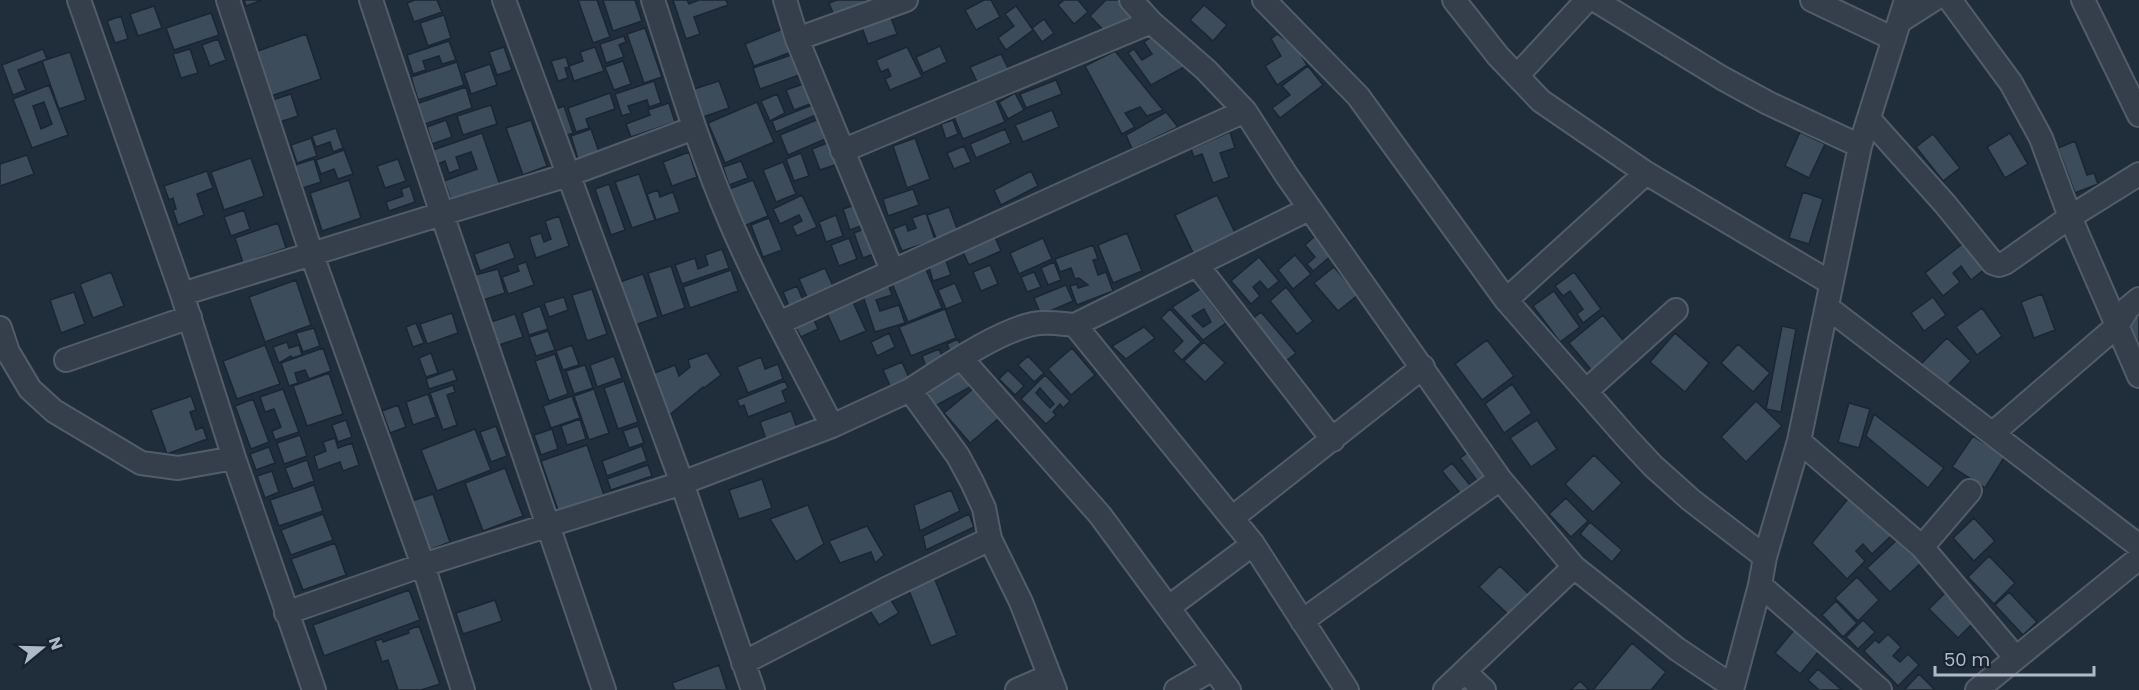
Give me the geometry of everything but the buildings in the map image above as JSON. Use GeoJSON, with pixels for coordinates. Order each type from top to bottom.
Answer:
{"type":"FeatureCollection","features":[{"type":"Feature","properties":{"kind":"street"},"geometry":{"type":"LineString","coordinates":[[79,0],[190,317],[234,458],[314,690]]}},
{"type":"Feature","properties":{"kind":"street"},"geometry":{"type":"LineString","coordinates":[[228,0],[312,255],[423,565],[463,690]]}},
{"type":"Feature","properties":{"kind":"street"},"geometry":{"type":"LineString","coordinates":[[371,0],[604,690]]}},
{"type":"Feature","properties":{"kind":"street"},"geometry":{"type":"LineString","coordinates":[[504,0],[682,483],[753,690]]}},
{"type":"Feature","properties":{"kind":"street"},"geometry":{"type":"LineString","coordinates":[[653,0],[694,128],[729,220],[832,426]]}},
{"type":"Feature","properties":{"kind":"street"},"geometry":{"type":"LineString","coordinates":[[785,0],[797,39],[892,270]]}},
{"type":"Feature","properties":{"kind":"street"},"geometry":{"type":"LineString","coordinates":[[797,39],[906,0]]}},
{"type":"Feature","properties":{"kind":"street"},"geometry":{"type":"LineString","coordinates":[[1131,0],[1151,22],[1206,70],[1245,111],[1309,209],[1423,367],[1500,479],[1574,567],[1732,688],[1760,585],[1765,556],[1799,441],[1860,146],[1900,20],[1933,0]]}},
{"type":"Feature","properties":{"kind":"street"},"geometry":{"type":"LineString","coordinates":[[1264,0],[1358,96],[1506,300],[1653,466],[1691,500],[1765,556]]}},
{"type":"Feature","properties":{"kind":"street"},"geometry":{"type":"LineString","coordinates":[[1454,0],[1498,56],[1541,101],[1646,173],[1831,283]]}},
{"type":"Feature","properties":{"kind":"street"},"geometry":{"type":"LineString","coordinates":[[1517,76],[1587,0]]}},
{"type":"Feature","properties":{"kind":"street"},"geometry":{"type":"LineString","coordinates":[[1595,0],[1768,103],[1860,146]]}},
{"type":"Feature","properties":{"kind":"street"},"geometry":{"type":"LineString","coordinates":[[1812,0],[1900,20]]}},
{"type":"Feature","properties":{"kind":"street"},"geometry":{"type":"LineString","coordinates":[[1950,0],[2011,83],[2041,138],[2070,217],[2139,376]]}},
{"type":"Feature","properties":{"kind":"street"},"geometry":{"type":"LineString","coordinates":[[2083,0],[2139,115]]}},
{"type":"Feature","properties":{"kind":"street"},"geometry":{"type":"LineString","coordinates":[[842,151],[1151,22]]}},
{"type":"Feature","properties":{"kind":"street"},"geometry":{"type":"LineString","coordinates":[[779,323],[1245,111]]}},
{"type":"Feature","properties":{"kind":"street"},"geometry":{"type":"LineString","coordinates":[[1869,119],[1994,263],[1999,265],[2139,174]]}},
{"type":"Feature","properties":{"kind":"street"},"geometry":{"type":"LineString","coordinates":[[182,294],[567,175],[694,128]]}},
{"type":"Feature","properties":{"kind":"street"},"geometry":{"type":"LineString","coordinates":[[1506,300],[1646,173]]}},
{"type":"Feature","properties":{"kind":"street"},"geometry":{"type":"LineString","coordinates":[[286,614],[423,565],[682,483],[832,426],[910,390],[961,358],[1014,330],[1035,323],[1075,325],[1309,209]]}},
{"type":"Feature","properties":{"kind":"street"},"geometry":{"type":"LineString","coordinates":[[1197,265],[1333,440]]}},
{"type":"Feature","properties":{"kind":"street"},"geometry":{"type":"LineString","coordinates":[[1993,433],[2117,326],[2128,308],[2139,299]]}},
{"type":"Feature","properties":{"kind":"street"},"geometry":{"type":"LineString","coordinates":[[1827,307],[2139,546]]}},
{"type":"Feature","properties":{"kind":"street"},"geometry":{"type":"LineString","coordinates":[[1586,391],[1676,310]]}},
{"type":"Feature","properties":{"kind":"street"},"geometry":{"type":"LineString","coordinates":[[66,360],[190,317]]}},
{"type":"Feature","properties":{"kind":"street"},"geometry":{"type":"LineString","coordinates":[[1075,325],[1253,544],[1347,690]]}},
{"type":"Feature","properties":{"kind":"street"},"geometry":{"type":"LineString","coordinates":[[0,328],[8,352],[30,389],[54,411],[141,463],[178,468],[234,458]]}},
{"type":"Feature","properties":{"kind":"street"},"geometry":{"type":"LineString","coordinates":[[961,358],[1100,516],[1230,690]]}},
{"type":"Feature","properties":{"kind":"street"},"geometry":{"type":"LineString","coordinates":[[1232,518],[1423,367]]}},
{"type":"Feature","properties":{"kind":"street"},"geometry":{"type":"LineString","coordinates":[[910,390],[958,456],[984,508],[990,539],[1021,602],[1052,683],[1017,690]]}},
{"type":"Feature","properties":{"kind":"street"},"geometry":{"type":"LineString","coordinates":[[1799,441],[1922,547],[2015,657]]}},
{"type":"Feature","properties":{"kind":"street"},"geometry":{"type":"LineString","coordinates":[[1302,621],[1500,479]]}},
{"type":"Feature","properties":{"kind":"street"},"geometry":{"type":"LineString","coordinates":[[1922,547],[1970,491]]}},
{"type":"Feature","properties":{"kind":"street"},"geometry":{"type":"LineString","coordinates":[[743,663],[886,589],[990,539]]}},
{"type":"Feature","properties":{"kind":"street"},"geometry":{"type":"LineString","coordinates":[[1169,607],[1253,544]]}},
{"type":"Feature","properties":{"kind":"street"},"geometry":{"type":"LineString","coordinates":[[1977,690],[2139,558]]}},
{"type":"Feature","properties":{"kind":"street"},"geometry":{"type":"LineString","coordinates":[[1445,690],[1574,567]]}},
{"type":"Feature","properties":{"kind":"street"},"geometry":{"type":"LineString","coordinates":[[1760,585],[1880,690]]}},
{"type":"Feature","properties":{"kind":"street"},"geometry":{"type":"LineString","coordinates":[[1176,690],[1213,669]]}},
{"type":"Feature","properties":{"kind":"street"},"geometry":{"type":"LineString","coordinates":[[1465,672],[1484,690]]}}]}
